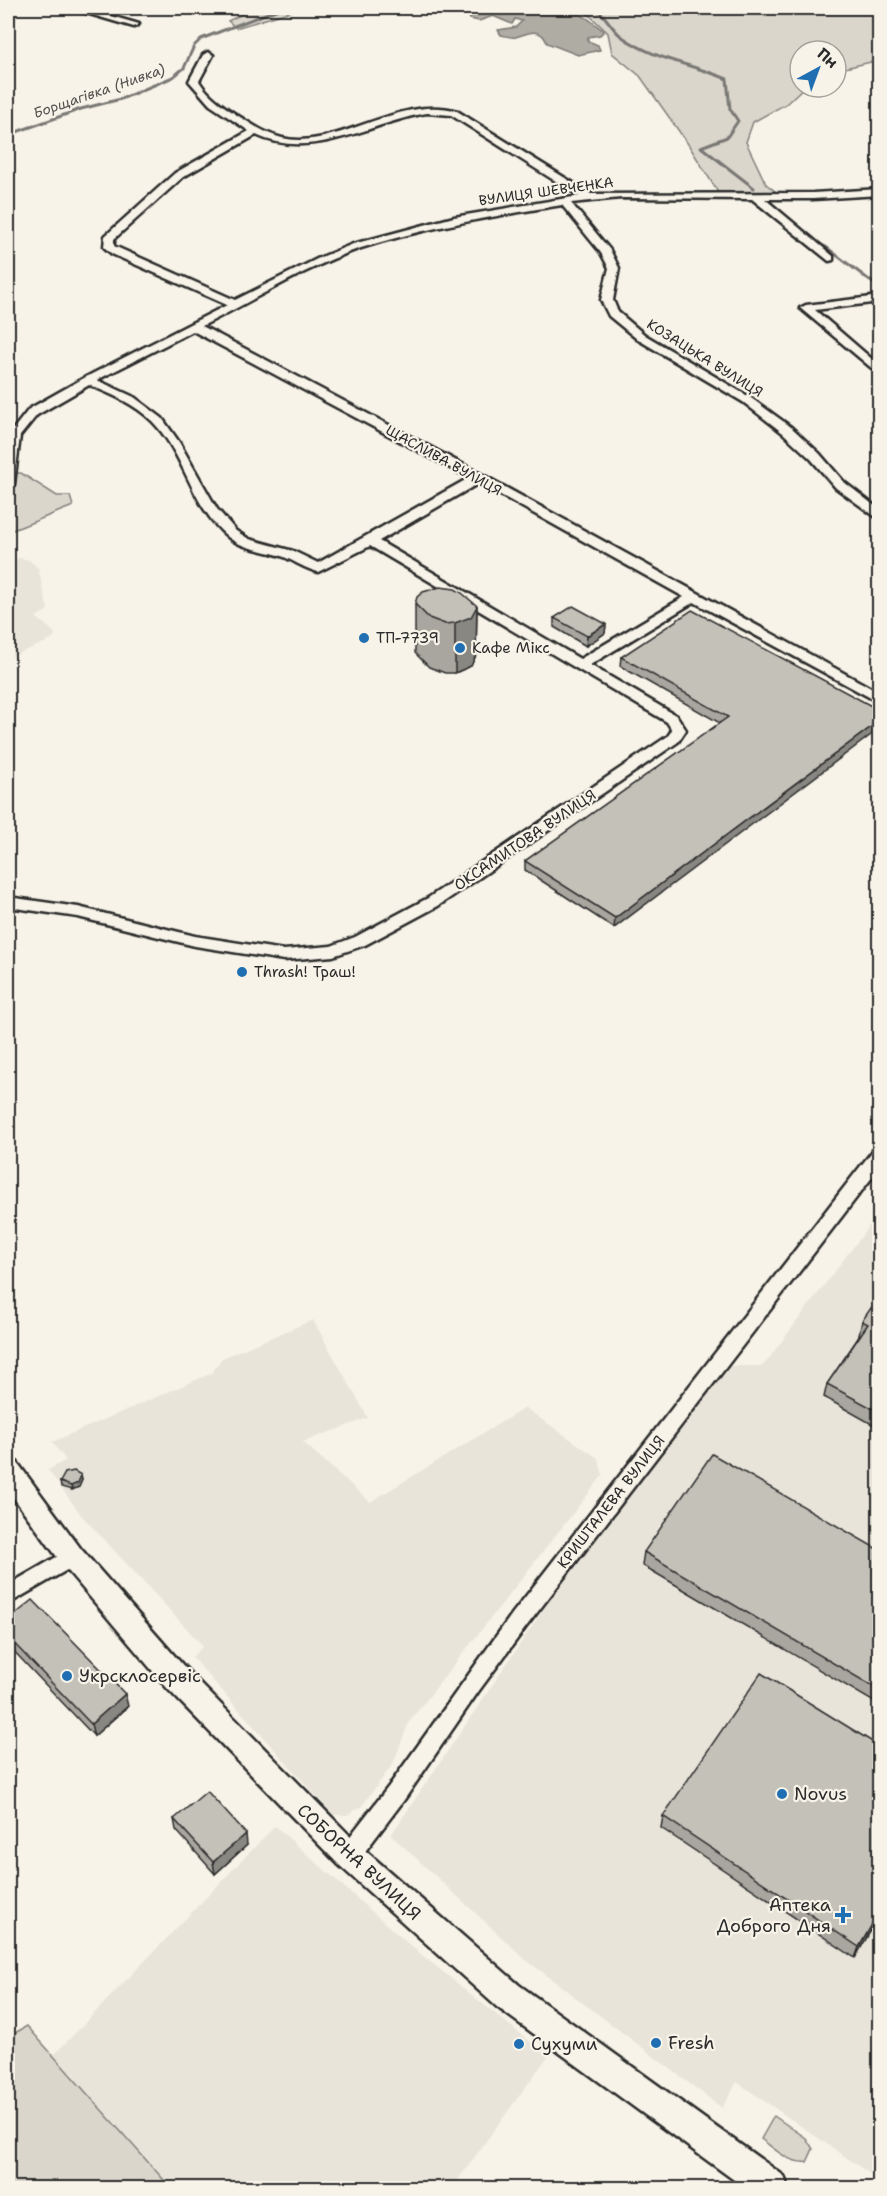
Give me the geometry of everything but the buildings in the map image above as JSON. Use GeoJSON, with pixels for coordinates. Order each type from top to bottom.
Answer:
{"type":"FeatureCollection","features":[{"type":"Feature","properties":{"kind":"main road","name":"СОБОРНА ВУЛИЦЯ"},"geometry":{"type":"LineString","coordinates":[[8,1470],[72,1557],[203,1708],[349,1855],[461,1958],[508,1996],[772,2188]]}},
{"type":"Feature","properties":{"kind":"street"},"geometry":{"type":"LineString","coordinates":[[74,8],[134,24]]}},
{"type":"Feature","properties":{"kind":"street"},"geometry":{"type":"LineString","coordinates":[[208,55],[194,81],[197,87],[220,109],[256,131],[298,143],[442,108],[454,112],[589,197]]}},
{"type":"Feature","properties":{"kind":"street"},"geometry":{"type":"LineString","coordinates":[[234,304],[116,252],[109,247],[108,243],[109,238],[179,175],[256,131]]}},
{"type":"Feature","properties":{"kind":"street","name":"ВУЛИЦЯ ШЕВЧЕНКА"},"geometry":{"type":"LineString","coordinates":[[8,484],[10,436],[33,412],[88,380],[234,304],[357,246],[454,220],[589,197],[621,195],[813,196],[879,192]]}},
{"type":"Feature","properties":{"kind":"street"},"geometry":{"type":"LineString","coordinates":[[755,196],[829,258]]}},
{"type":"Feature","properties":{"kind":"street","name":"КОЗАЦЬКА ВУЛИЦЯ"},"geometry":{"type":"LineString","coordinates":[[564,201],[606,252],[614,268],[607,300],[613,314],[626,326],[747,400],[787,430],[815,456],[840,485],[879,516]]}},
{"type":"Feature","properties":{"kind":"street"},"geometry":{"type":"LineString","coordinates":[[879,299],[806,308],[879,372]]}},
{"type":"Feature","properties":{"kind":"street","name":"ЩАСЛИВА ВУЛИЦЯ"},"geometry":{"type":"LineString","coordinates":[[193,326],[479,478],[879,699]]}},
{"type":"Feature","properties":{"kind":"street"},"geometry":{"type":"LineString","coordinates":[[88,380],[128,398],[150,413],[165,429],[207,502],[233,535],[288,554],[318,568],[370,541],[479,478]]}},
{"type":"Feature","properties":{"kind":"street","name":"ОКСАМИТОВА ВУЛИЦЯ"},"geometry":{"type":"LineString","coordinates":[[8,902],[78,912],[195,941],[284,955],[333,951],[360,941],[433,902],[673,739],[679,730],[672,720],[370,541]]}},
{"type":"Feature","properties":{"kind":"street"},"geometry":{"type":"LineString","coordinates":[[579,666],[693,597]]}},
{"type":"Feature","properties":{"kind":"street","name":"КРИШТАЛЕВА ВУЛИЦЯ"},"geometry":{"type":"LineString","coordinates":[[349,1855],[371,1828],[471,1685],[561,1565],[879,1155]]}},
{"type":"Feature","properties":{"kind":"street"},"geometry":{"type":"LineString","coordinates":[[8,1595],[72,1557]]}},
{"type":"Feature","properties":{"kind":"shaded area"},"geometry":{"type":"Polygon","coordinates":[[[254,8],[301,8],[236,28],[228,21],[254,8]]]}},
{"type":"Feature","properties":{"kind":"shaded area"},"geometry":{"type":"Polygon","coordinates":[[[470,8],[566,8],[587,18],[604,31],[600,35],[588,37],[588,41],[598,45],[600,50],[578,55],[547,43],[541,34],[533,32],[514,37],[501,35],[498,30],[516,27],[522,21],[515,19],[512,24],[493,16],[479,21],[470,19],[467,12],[470,8]]]}},
{"type":"Feature","properties":{"kind":"shaded area"},"geometry":{"type":"Polygon","coordinates":[[[582,8],[879,8],[879,63],[871,62],[848,67],[848,39],[788,39],[788,99],[791,99],[753,122],[746,142],[766,184],[779,194],[719,194],[688,144],[640,76],[612,53],[608,33],[582,8]]]}},
{"type":"Feature","properties":{"kind":"shaded area"},"geometry":{"type":"Polygon","coordinates":[[[14,473],[21,473],[57,496],[70,496],[73,506],[8,532],[14,473]]]}},
{"type":"Feature","properties":{"kind":"shaded area"},"geometry":{"type":"Polygon","coordinates":[[[20,558],[29,560],[38,568],[48,610],[36,617],[55,633],[53,639],[8,658],[8,560],[20,558]]]}},
{"type":"Feature","properties":{"kind":"shaded area"},"geometry":{"type":"Polygon","coordinates":[[[879,1213],[879,2180],[737,2082],[722,2108],[525,1959],[391,1835],[568,1573],[729,1366],[763,1366],[879,1213]]]}},
{"type":"Feature","properties":{"kind":"shaded area"},"geometry":{"type":"Polygon","coordinates":[[[313,1320],[368,1418],[303,1442],[370,1502],[525,1408],[598,1458],[603,1475],[409,1722],[393,1764],[361,1807],[347,1815],[333,1815],[192,1657],[203,1646],[82,1516],[48,1470],[66,1460],[52,1442],[212,1373],[222,1358],[313,1320]]]}},
{"type":"Feature","properties":{"kind":"shaded area"},"geometry":{"type":"Polygon","coordinates":[[[275,1826],[412,1947],[548,2056],[452,2188],[171,2188],[53,2056],[275,1826]]]}},
{"type":"Feature","properties":{"kind":"shaded area"},"geometry":{"type":"Polygon","coordinates":[[[27,2026],[171,2188],[8,2188],[8,2037],[27,2026]]]}},
{"type":"Feature","properties":{"kind":"shaded area"},"geometry":{"type":"Polygon","coordinates":[[[774,2116],[806,2138],[813,2149],[807,2162],[788,2158],[761,2139],[774,2116]]]}},
{"type":"Feature","properties":{"kind":"waterway","name":"Борщагівка (Нивка)"},"geometry":{"type":"LineString","coordinates":[[8,135],[81,109],[121,99],[173,77],[184,68],[194,46],[201,39],[281,8]]}},
{"type":"Feature","properties":{"kind":"waterway"},"geometry":{"type":"LineString","coordinates":[[596,8],[617,33],[633,44],[659,56],[727,79],[730,109],[738,121],[727,137],[701,147],[754,188]]}},
{"type":"Feature","properties":{"kind":"waterway"},"geometry":{"type":"LineString","coordinates":[[810,239],[826,247],[877,286]]}},
{"type":"Feature","properties":{"kind":"place","name":"ТП-7739"},"geometry":{"type":"Point","coordinates":[364,638]}},
{"type":"Feature","properties":{"kind":"place","name":"Кафе Мікс"},"geometry":{"type":"Point","coordinates":[460,648]}},
{"type":"Feature","properties":{"kind":"place","name":"Thrash! Траш!"},"geometry":{"type":"Point","coordinates":[242,972]}},
{"type":"Feature","properties":{"kind":"place","name":"Укрсклосервіс"},"geometry":{"type":"Point","coordinates":[67,1676]}},
{"type":"Feature","properties":{"kind":"place","name":"Novus"},"geometry":{"type":"Point","coordinates":[782,1794]}},
{"type":"Feature","properties":{"kind":"place","name":"Аптека Доброго Дня"},"geometry":{"type":"Point","coordinates":[843,1915]}},
{"type":"Feature","properties":{"kind":"place","name":"Fresh"},"geometry":{"type":"Point","coordinates":[656,2043]}},
{"type":"Feature","properties":{"kind":"place","name":"Сухуми"},"geometry":{"type":"Point","coordinates":[519,2044]}}]}
